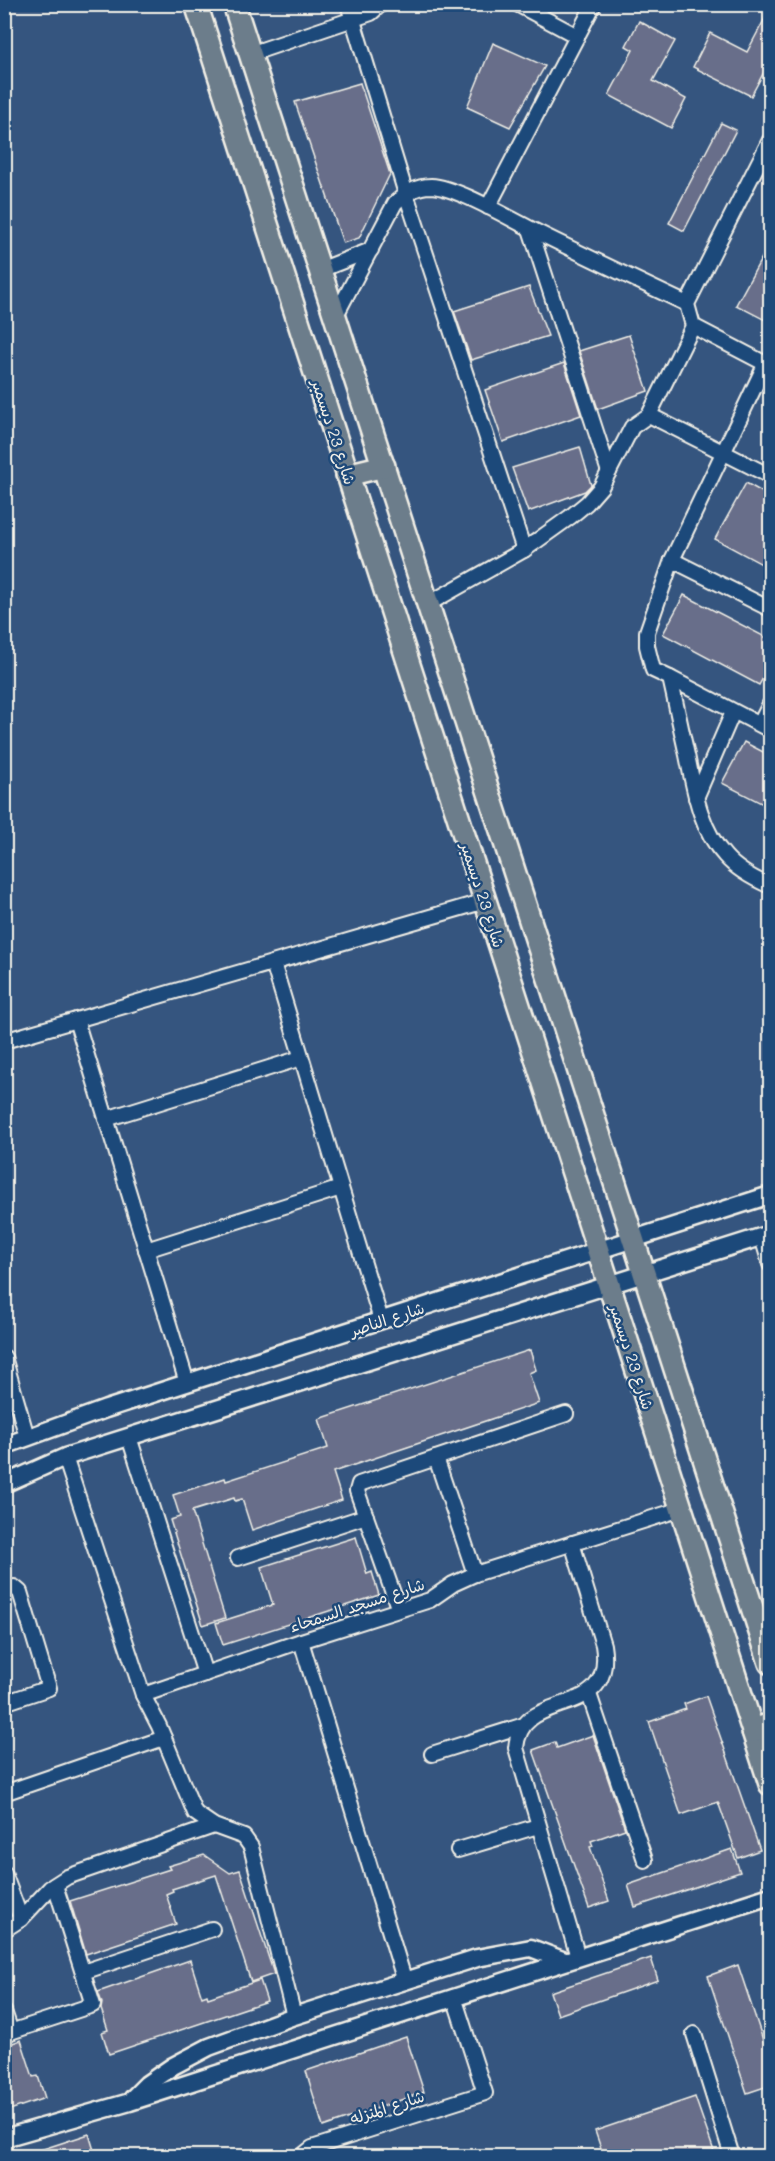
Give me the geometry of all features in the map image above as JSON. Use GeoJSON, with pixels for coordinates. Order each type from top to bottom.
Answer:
{"type":"FeatureCollection","features":[{"type":"Feature","properties":{"kind":"main road","name":"شارع 23 ديسمبر"},"geometry":{"type":"LineString","coordinates":[[196,4],[681,1509],[762,1728],[771,1784]]}},
{"type":"Feature","properties":{"kind":"main road"},"geometry":{"type":"LineString","coordinates":[[234,4],[645,1274],[764,1617],[771,1663]]}},
{"type":"Feature","properties":{"kind":"main road"},"geometry":{"type":"LineString","coordinates":[[347,475],[384,466]]}},
{"type":"Feature","properties":{"kind":"street"},"geometry":{"type":"LineString","coordinates":[[348,4],[406,194],[524,550]]}},
{"type":"Feature","properties":{"kind":"street"},"geometry":{"type":"LineString","coordinates":[[250,54],[352,20],[370,13],[381,4]]}},
{"type":"Feature","properties":{"kind":"street"},"geometry":{"type":"LineString","coordinates":[[517,4],[577,36]]}},
{"type":"Feature","properties":{"kind":"street"},"geometry":{"type":"LineString","coordinates":[[488,207],[592,5]]}},
{"type":"Feature","properties":{"kind":"street"},"geometry":{"type":"LineString","coordinates":[[428,604],[524,550],[570,518],[601,487],[632,427],[648,415],[693,326],[687,304],[771,140]]}},
{"type":"Feature","properties":{"kind":"street"},"geometry":{"type":"LineString","coordinates":[[335,317],[395,204],[417,188],[430,186],[443,188],[488,207],[687,304]]}},
{"type":"Feature","properties":{"kind":"street"},"geometry":{"type":"LineString","coordinates":[[530,229],[609,472]]}},
{"type":"Feature","properties":{"kind":"street"},"geometry":{"type":"LineString","coordinates":[[320,270],[371,250]]}},
{"type":"Feature","properties":{"kind":"street"},"geometry":{"type":"LineString","coordinates":[[693,326],[769,364],[722,453],[672,560],[647,632],[647,646],[653,670],[765,727],[771,704]]}},
{"type":"Feature","properties":{"kind":"street"},"geometry":{"type":"LineString","coordinates":[[648,415],[771,477]]}},
{"type":"Feature","properties":{"kind":"street"},"geometry":{"type":"LineString","coordinates":[[672,560],[771,609]]}},
{"type":"Feature","properties":{"kind":"street"},"geometry":{"type":"LineString","coordinates":[[670,678],[696,798],[707,829],[725,856],[747,875],[771,886]]}},
{"type":"Feature","properties":{"kind":"street"},"geometry":{"type":"LineString","coordinates":[[696,798],[733,712]]}},
{"type":"Feature","properties":{"kind":"street"},"geometry":{"type":"LineString","coordinates":[[4,1041],[485,901]]}},
{"type":"Feature","properties":{"kind":"street"},"geometry":{"type":"LineString","coordinates":[[273,963],[381,1320]]}},
{"type":"Feature","properties":{"kind":"street"},"geometry":{"type":"LineString","coordinates":[[76,1020],[187,1383]]}},
{"type":"Feature","properties":{"kind":"street"},"geometry":{"type":"LineString","coordinates":[[106,1119],[301,1058]]}},
{"type":"Feature","properties":{"kind":"street"},"geometry":{"type":"LineString","coordinates":[[146,1250],[341,1188]]}},
{"type":"Feature","properties":{"kind":"street","name":"شارع الناصر"},"geometry":{"type":"LineString","coordinates":[[4,1446],[187,1383],[771,1195]]}},
{"type":"Feature","properties":{"kind":"street"},"geometry":{"type":"LineString","coordinates":[[766,1235],[771,1264]]}},
{"type":"Feature","properties":{"kind":"street","name":"شارع الناصر"},"geometry":{"type":"LineString","coordinates":[[4,1484],[65,1457],[766,1235]]}},
{"type":"Feature","properties":{"kind":"street"},"geometry":{"type":"LineString","coordinates":[[4,1357],[27,1437]]}},
{"type":"Feature","properties":{"kind":"street"},"geometry":{"type":"LineString","coordinates":[[399,1610],[357,1491],[359,1484],[566,1414]]}},
{"type":"Feature","properties":{"kind":"street"},"geometry":{"type":"LineString","coordinates":[[129,1437],[205,1674]]}},
{"type":"Feature","properties":{"kind":"street"},"geometry":{"type":"LineString","coordinates":[[65,1457],[143,1695],[164,1738],[195,1813],[214,1826],[244,1837],[251,1847],[294,2016]]}},
{"type":"Feature","properties":{"kind":"street"},"geometry":{"type":"LineString","coordinates":[[436,1458],[475,1574]]}},
{"type":"Feature","properties":{"kind":"street","name":"شارع مسجد السمحاء"},"geometry":{"type":"LineString","coordinates":[[143,1695],[430,1600],[453,1584],[475,1574],[681,1509]]}},
{"type":"Feature","properties":{"kind":"street"},"geometry":{"type":"LineString","coordinates":[[238,1558],[366,1515]]}},
{"type":"Feature","properties":{"kind":"street"},"geometry":{"type":"LineString","coordinates":[[432,1754],[521,1726],[541,1712],[589,1694],[598,1683],[604,1671],[603,1645],[572,1543]]}},
{"type":"Feature","properties":{"kind":"street"},"geometry":{"type":"LineString","coordinates":[[4,1590],[14,1587],[20,1592],[50,1688],[4,1703]]}},
{"type":"Feature","properties":{"kind":"street"},"geometry":{"type":"LineString","coordinates":[[301,1641],[405,1982]]}},
{"type":"Feature","properties":{"kind":"street"},"geometry":{"type":"LineString","coordinates":[[589,1694],[645,1860]]}},
{"type":"Feature","properties":{"kind":"street"},"geometry":{"type":"LineString","coordinates":[[521,1726],[517,1737],[517,1757],[538,1826],[571,1960]]}},
{"type":"Feature","properties":{"kind":"street"},"geometry":{"type":"LineString","coordinates":[[4,1792],[164,1738]]}},
{"type":"Feature","properties":{"kind":"street"},"geometry":{"type":"LineString","coordinates":[[4,1930],[21,1919],[55,1885],[67,1877],[214,1826]]}},
{"type":"Feature","properties":{"kind":"street"},"geometry":{"type":"LineString","coordinates":[[459,1850],[538,1826]]}},
{"type":"Feature","properties":{"kind":"street"},"geometry":{"type":"LineString","coordinates":[[4,1873],[21,1919]]}},
{"type":"Feature","properties":{"kind":"street"},"geometry":{"type":"LineString","coordinates":[[4,2010],[8,2033],[93,2005],[55,1885]]}},
{"type":"Feature","properties":{"kind":"street"},"geometry":{"type":"LineString","coordinates":[[4,2138],[129,2102],[771,1896]]}},
{"type":"Feature","properties":{"kind":"street"},"geometry":{"type":"LineString","coordinates":[[83,1972],[212,1929]]}},
{"type":"Feature","properties":{"kind":"street"},"geometry":{"type":"LineString","coordinates":[[129,2102],[147,2084],[173,2066],[209,2047],[294,2016],[477,1958],[531,1948],[571,1960]]}},
{"type":"Feature","properties":{"kind":"street","name":"شارع المنزله"},"geometry":{"type":"LineString","coordinates":[[302,2157],[312,2148],[485,2093],[454,1997]]}},
{"type":"Feature","properties":{"kind":"street"},"geometry":{"type":"LineString","coordinates":[[694,2034],[732,2157]]}},
{"type":"Feature","properties":{"kind":"building"},"geometry":{"type":"Polygon","coordinates":[[[771,7],[771,59],[751,96],[693,67],[710,33],[747,52],[771,7]]]}},
{"type":"Feature","properties":{"kind":"building"},"geometry":{"type":"Polygon","coordinates":[[[639,21],[675,41],[653,81],[686,99],[671,128],[609,95],[633,50],[626,46],[639,21]]]}},
{"type":"Feature","properties":{"kind":"building"},"geometry":{"type":"Polygon","coordinates":[[[493,43],[545,66],[510,127],[467,107],[493,43]]]}},
{"type":"Feature","properties":{"kind":"building"},"geometry":{"type":"Polygon","coordinates":[[[360,83],[390,174],[359,238],[343,243],[295,102],[360,83]]]}},
{"type":"Feature","properties":{"kind":"building"},"geometry":{"type":"Polygon","coordinates":[[[721,123],[736,130],[684,231],[669,223],[721,123]]]}},
{"type":"Feature","properties":{"kind":"building"},"geometry":{"type":"Polygon","coordinates":[[[771,241],[771,323],[736,305],[771,241]]]}},
{"type":"Feature","properties":{"kind":"building"},"geometry":{"type":"Polygon","coordinates":[[[529,287],[548,336],[471,360],[454,311],[529,287]]]}},
{"type":"Feature","properties":{"kind":"building"},"geometry":{"type":"Polygon","coordinates":[[[629,335],[648,391],[598,409],[579,351],[629,335]]]}},
{"type":"Feature","properties":{"kind":"building"},"geometry":{"type":"Polygon","coordinates":[[[564,363],[581,415],[503,442],[485,390],[564,363]]]}},
{"type":"Feature","properties":{"kind":"building"},"geometry":{"type":"Polygon","coordinates":[[[580,447],[591,485],[585,491],[528,512],[512,468],[580,447]]]}},
{"type":"Feature","properties":{"kind":"building"},"geometry":{"type":"Polygon","coordinates":[[[746,483],[771,497],[771,569],[715,539],[746,483]]]}},
{"type":"Feature","properties":{"kind":"building"},"geometry":{"type":"Polygon","coordinates":[[[684,595],[771,640],[771,664],[759,685],[663,634],[684,595]]]}},
{"type":"Feature","properties":{"kind":"building"},"geometry":{"type":"Polygon","coordinates":[[[744,742],[771,756],[771,808],[722,783],[744,742]]]}},
{"type":"Feature","properties":{"kind":"building"},"geometry":{"type":"Polygon","coordinates":[[[530,1350],[536,1370],[529,1373],[539,1403],[333,1472],[342,1500],[252,1530],[242,1499],[235,1501],[234,1498],[192,1511],[225,1618],[203,1625],[170,1520],[180,1517],[173,1495],[225,1478],[226,1481],[328,1448],[319,1419],[530,1350]]]}},
{"type":"Feature","properties":{"kind":"building"},"geometry":{"type":"Polygon","coordinates":[[[356,1537],[367,1574],[372,1572],[379,1595],[223,1645],[216,1623],[273,1605],[261,1567],[356,1537]]]}},
{"type":"Feature","properties":{"kind":"building"},"geometry":{"type":"Polygon","coordinates":[[[706,1696],[760,1850],[738,1858],[718,1802],[681,1815],[649,1722],[686,1709],[684,1704],[706,1696]]]}},
{"type":"Feature","properties":{"kind":"building"},"geometry":{"type":"Polygon","coordinates":[[[593,1735],[625,1829],[591,1841],[593,1846],[590,1847],[609,1901],[589,1908],[533,1750],[555,1742],[557,1748],[593,1735]]]}},
{"type":"Feature","properties":{"kind":"building"},"geometry":{"type":"Polygon","coordinates":[[[732,1849],[740,1872],[635,1907],[628,1885],[732,1849]]]}},
{"type":"Feature","properties":{"kind":"building"},"geometry":{"type":"Polygon","coordinates":[[[204,1855],[230,1873],[240,1870],[274,1974],[251,1982],[216,1875],[172,1889],[173,1891],[166,1894],[176,1924],[86,1954],[70,1901],[170,1869],[168,1866],[204,1855]]]}},
{"type":"Feature","properties":{"kind":"building"},"geometry":{"type":"Polygon","coordinates":[[[651,1958],[658,1980],[558,2015],[550,1992],[651,1958]]]}},
{"type":"Feature","properties":{"kind":"building"},"geometry":{"type":"Polygon","coordinates":[[[190,1960],[202,1997],[207,1995],[208,1998],[260,1980],[267,2001],[109,2054],[102,2032],[108,2030],[98,1992],[190,1960]]]}},
{"type":"Feature","properties":{"kind":"building"},"geometry":{"type":"Polygon","coordinates":[[[738,1965],[771,2064],[771,2085],[747,2093],[708,1976],[738,1965]]]}},
{"type":"Feature","properties":{"kind":"building"},"geometry":{"type":"Polygon","coordinates":[[[406,2037],[424,2092],[323,2127],[306,2071],[406,2037]]]}},
{"type":"Feature","properties":{"kind":"building"},"geometry":{"type":"Polygon","coordinates":[[[21,2040],[33,2077],[38,2076],[45,2098],[4,2112],[4,2046],[21,2040]]]}},
{"type":"Feature","properties":{"kind":"building"},"geometry":{"type":"Polygon","coordinates":[[[695,2097],[716,2157],[604,2157],[595,2131],[695,2097]]]}},
{"type":"Feature","properties":{"kind":"building"},"geometry":{"type":"Polygon","coordinates":[[[89,2134],[96,2157],[29,2157],[28,2154],[89,2134]]]}}]}
